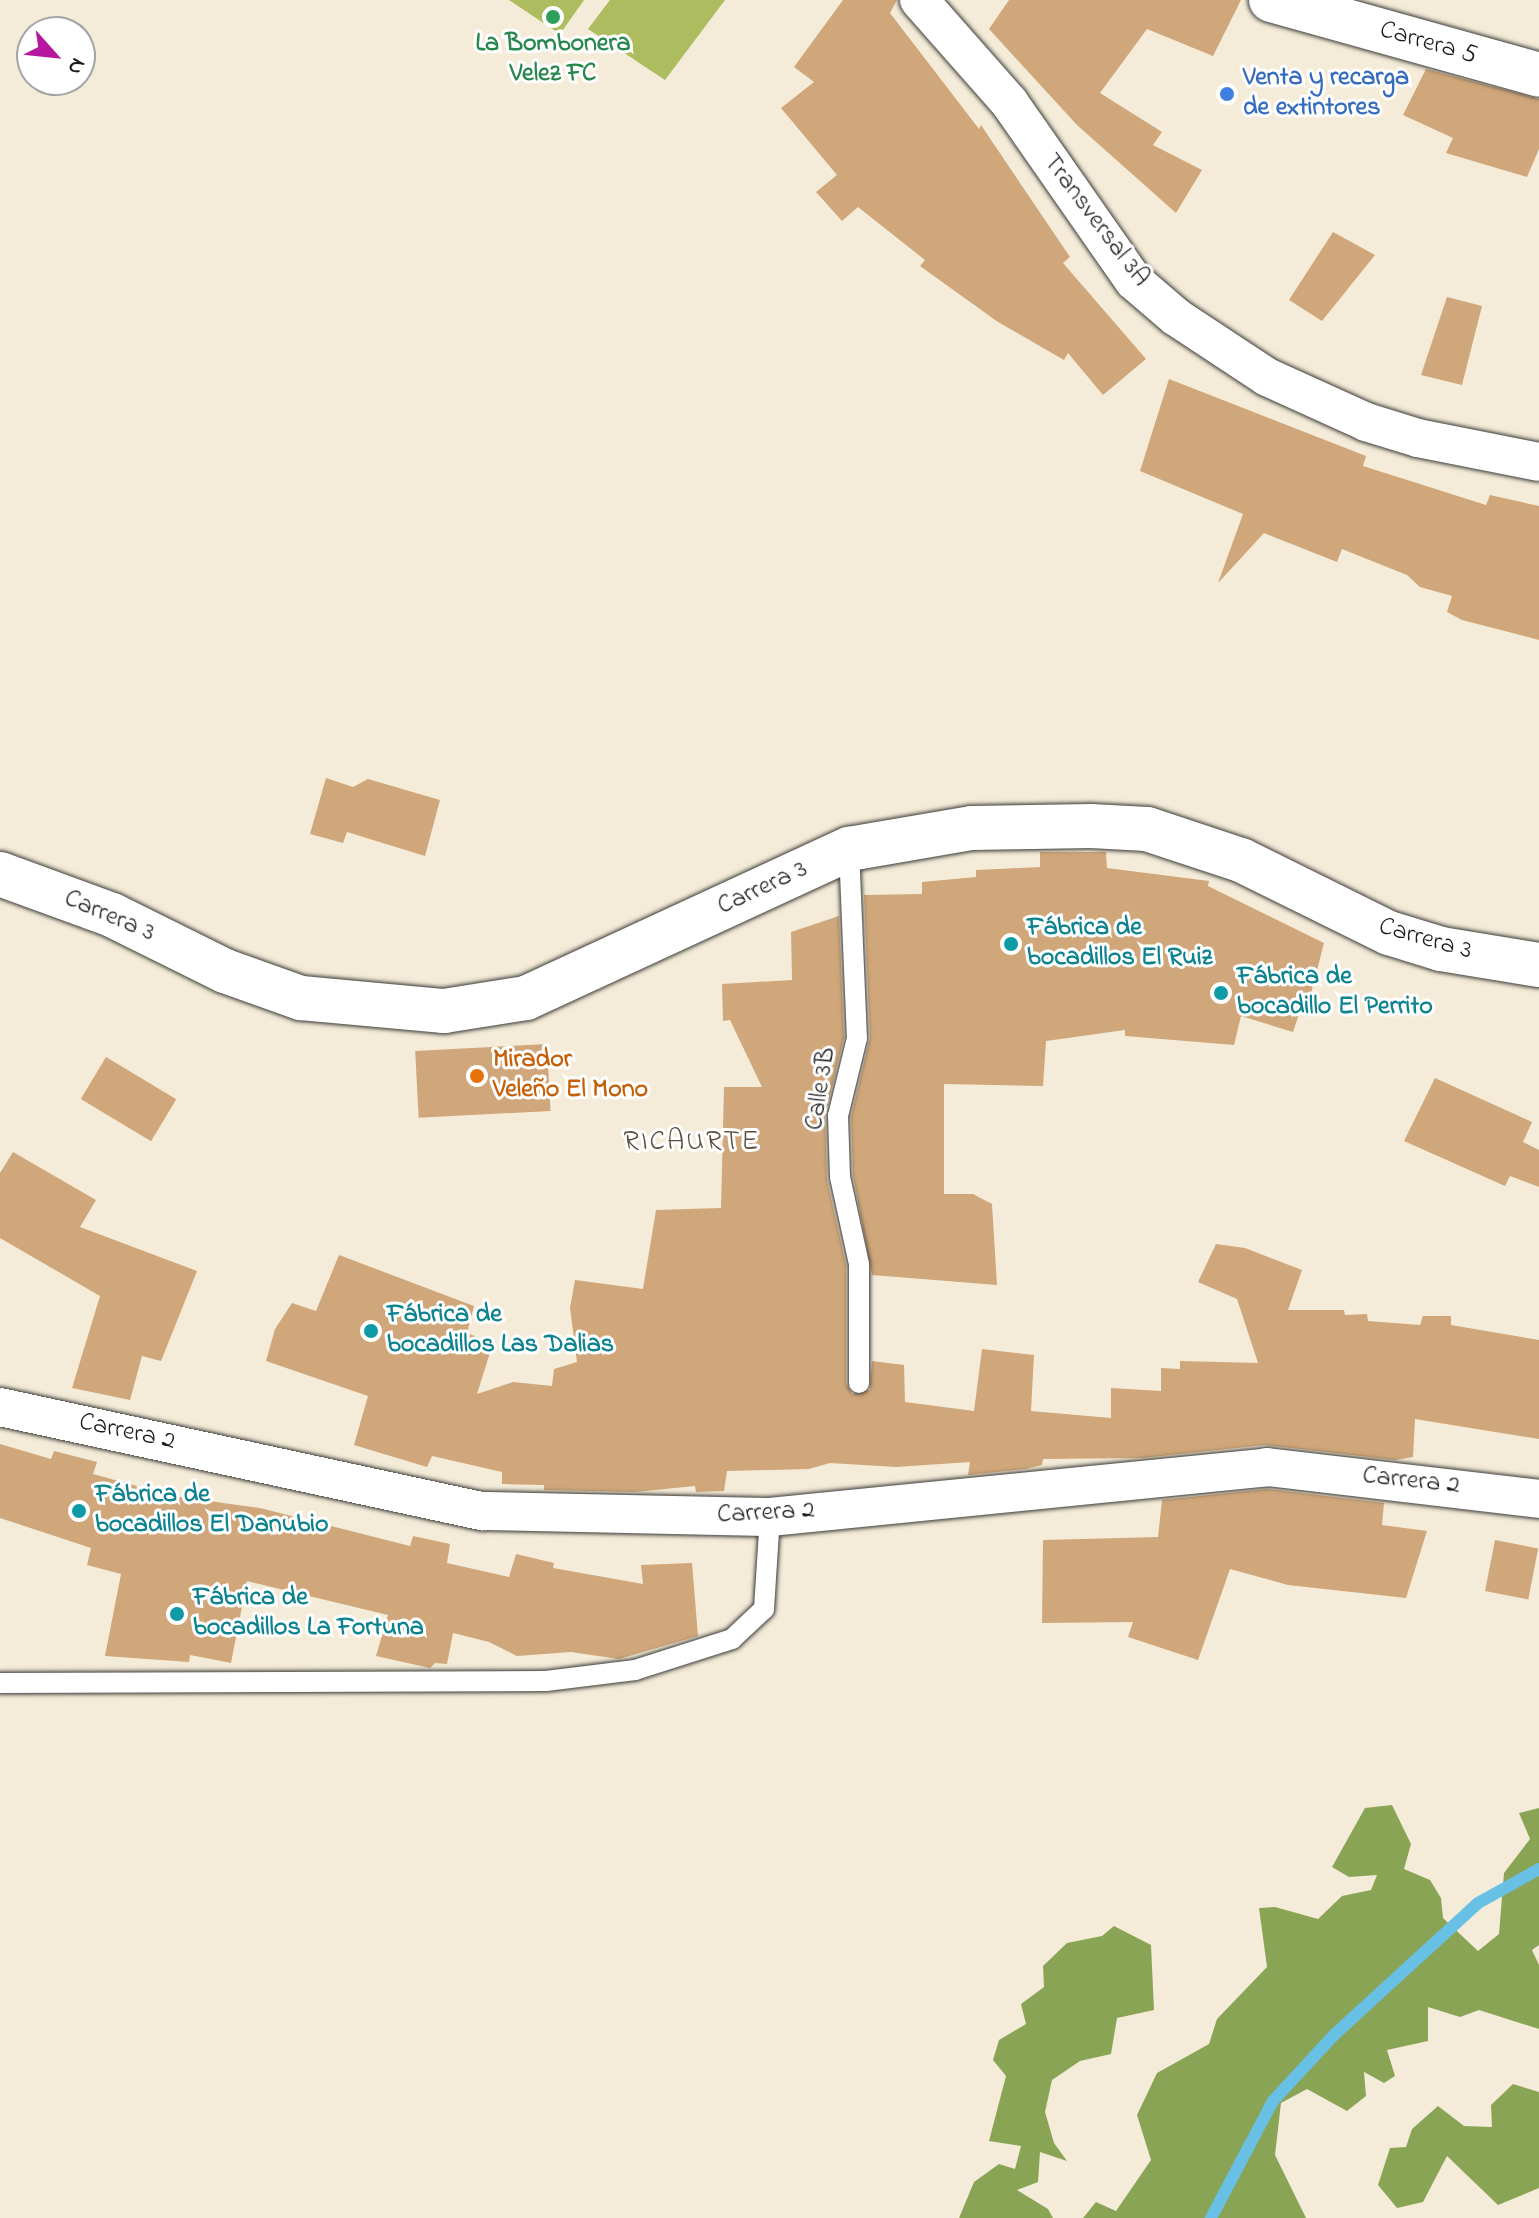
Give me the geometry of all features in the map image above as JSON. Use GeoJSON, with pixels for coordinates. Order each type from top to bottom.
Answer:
{"type":"FeatureCollection","features":[{"type":"Feature","properties":{"kind":"main road","name":"Carrera 5"},"geometry":{"type":"LineString","coordinates":[[1271,0],[1539,75]]}},
{"type":"Feature","properties":{"kind":"main road","name":"Carrera 3"},"geometry":{"type":"LineString","coordinates":[[0,874],[112,915],[225,971],[301,998],[444,1011],[526,998],[849,849],[972,828],[1147,829],[1241,860],[1389,933],[1454,952],[1539,965]]}},
{"type":"Feature","properties":{"kind":"street","name":"Transversal 3A"},"geometry":{"type":"LineString","coordinates":[[919,0],[1009,102],[1134,281],[1176,317],[1267,377],[1354,417],[1418,438],[1539,462]]}},
{"type":"Feature","properties":{"kind":"street","name":"Carrera 2"},"geometry":{"type":"LineString","coordinates":[[0,1407],[483,1511],[770,1517],[1267,1467],[1539,1499]]}},
{"type":"Feature","properties":{"kind":"lane","name":"Calle 3B"},"geometry":{"type":"LineString","coordinates":[[849,849],[857,1038],[838,1116],[840,1177],[859,1264],[859,1383]]}},
{"type":"Feature","properties":{"kind":"lane"},"geometry":{"type":"LineString","coordinates":[[0,1683],[546,1681],[635,1670],[732,1639],[764,1609],[770,1517]]}},
{"type":"Feature","properties":{"kind":"green space","name":"La Bombonera Velez FC"},"geometry":{"type":"Polygon","coordinates":[[[509,0],[584,0],[560,34],[509,0]]]}},
{"type":"Feature","properties":{"kind":"green space"},"geometry":{"type":"Polygon","coordinates":[[[610,0],[725,0],[665,80],[588,29],[610,0]]]}},
{"type":"Feature","properties":{"kind":"green space"},"geometry":{"type":"Polygon","coordinates":[[[1392,1805],[1411,1844],[1404,1869],[1430,1880],[1441,1898],[1443,1918],[1478,1951],[1499,1934],[1504,1873],[1530,1839],[1519,1813],[1539,1808],[1539,1945],[1532,1950],[1539,1965],[1539,2029],[1479,2010],[1460,2017],[1428,2007],[1428,2041],[1387,2050],[1395,2076],[1384,2083],[1364,2072],[1366,2096],[1347,2111],[1307,2089],[1281,2103],[1275,2155],[1306,2218],[1083,2218],[1096,2202],[1116,2211],[1151,2160],[1137,2115],[1157,2073],[1209,2044],[1217,2019],[1267,1967],[1259,1908],[1275,1907],[1318,1919],[1342,1896],[1371,1890],[1377,1875],[1349,1877],[1332,1867],[1365,1808],[1392,1805]]]}},
{"type":"Feature","properties":{"kind":"green space"},"geometry":{"type":"Polygon","coordinates":[[[1114,1926],[1151,1945],[1154,2010],[1117,2018],[1111,2054],[1080,2061],[1052,2080],[1045,2112],[1054,2143],[1067,2161],[1040,2152],[1038,2182],[1017,2190],[1048,2209],[1053,2218],[959,2218],[974,2182],[999,2164],[1015,2169],[1021,2146],[989,2141],[1006,2076],[993,2060],[999,2040],[1026,2024],[1021,2004],[1044,1987],[1043,1966],[1067,1943],[1102,1936],[1114,1926]]]}},
{"type":"Feature","properties":{"kind":"green space"},"geometry":{"type":"Polygon","coordinates":[[[1513,2084],[1539,2092],[1539,2188],[1498,2205],[1447,2156],[1423,2202],[1397,2208],[1378,2185],[1390,2148],[1406,2147],[1412,2129],[1438,2106],[1464,2126],[1492,2127],[1491,2105],[1513,2084]]]}},
{"type":"Feature","properties":{"kind":"building"},"geometry":{"type":"Polygon","coordinates":[[[843,0],[897,0],[890,13],[979,129],[981,125],[1070,257],[1063,263],[1146,359],[1103,395],[1068,353],[1064,360],[998,322],[920,266],[925,260],[858,207],[842,221],[816,192],[837,175],[781,108],[814,82],[794,67],[843,0]]]}},
{"type":"Feature","properties":{"kind":"building"},"geometry":{"type":"Polygon","coordinates":[[[1009,0],[1241,0],[1213,56],[1147,29],[1100,93],[1162,132],[1153,145],[1202,170],[1176,213],[1077,125],[989,29],[1009,0]]]}},
{"type":"Feature","properties":{"kind":"building"},"geometry":{"type":"Polygon","coordinates":[[[1426,69],[1539,99],[1539,149],[1527,177],[1446,153],[1453,138],[1403,115],[1426,69]]]}},
{"type":"Feature","properties":{"kind":"building"},"geometry":{"type":"Polygon","coordinates":[[[1333,232],[1375,255],[1322,321],[1289,300],[1333,232]]]}},
{"type":"Feature","properties":{"kind":"building"},"geometry":{"type":"Polygon","coordinates":[[[1447,297],[1482,306],[1462,385],[1421,375],[1447,297]]]}},
{"type":"Feature","properties":{"kind":"building"},"geometry":{"type":"Polygon","coordinates":[[[1169,379],[1366,456],[1363,466],[1486,505],[1490,495],[1539,506],[1539,640],[1462,620],[1447,612],[1452,596],[1420,587],[1407,575],[1342,549],[1337,562],[1264,533],[1218,583],[1243,514],[1140,471],[1169,379]]]}},
{"type":"Feature","properties":{"kind":"building"},"geometry":{"type":"Polygon","coordinates":[[[326,778],[353,787],[368,779],[440,800],[425,856],[347,832],[343,843],[310,834],[326,778]]]}},
{"type":"Feature","properties":{"kind":"building"},"geometry":{"type":"Polygon","coordinates":[[[1040,852],[1106,852],[1107,868],[1209,881],[1208,886],[1324,943],[1307,1009],[1301,1008],[1293,1032],[1241,1016],[1234,1045],[1125,1036],[1125,1030],[1046,1041],[1043,1086],[944,1084],[944,1194],[973,1194],[992,1204],[997,1285],[872,1275],[853,1175],[851,1117],[870,1038],[864,895],[922,894],[922,882],[976,877],[976,870],[1040,867],[1040,852]]]}},
{"type":"Feature","properties":{"kind":"building"},"geometry":{"type":"Polygon","coordinates":[[[839,916],[844,1037],[825,1116],[827,1180],[846,1265],[846,1383],[852,1394],[870,1390],[872,1361],[904,1365],[905,1402],[974,1411],[982,1349],[1034,1355],[1031,1411],[1111,1418],[1111,1388],[1161,1391],[1161,1368],[1180,1369],[1180,1361],[1258,1363],[1237,1299],[1198,1282],[1216,1244],[1245,1248],[1302,1270],[1288,1310],[1344,1310],[1345,1315],[1367,1314],[1368,1321],[1420,1325],[1423,1316],[1451,1316],[1451,1325],[1539,1340],[1539,1439],[1415,1419],[1413,1457],[1395,1460],[1265,1445],[1142,1458],[1043,1459],[1042,1465],[1026,1469],[968,1475],[970,1462],[896,1467],[830,1463],[809,1469],[727,1471],[724,1491],[696,1492],[695,1486],[635,1492],[544,1490],[544,1485],[502,1484],[502,1472],[432,1456],[427,1467],[354,1445],[368,1396],[266,1361],[275,1329],[292,1303],[316,1311],[339,1255],[474,1306],[467,1333],[493,1343],[477,1394],[513,1382],[552,1386],[554,1369],[577,1362],[570,1308],[575,1280],[643,1289],[656,1210],[721,1208],[724,1087],[762,1087],[730,1020],[723,1021],[722,984],[792,980],[791,932],[839,916]]]}},
{"type":"Feature","properties":{"kind":"building"},"geometry":{"type":"Polygon","coordinates":[[[547,1044],[551,1111],[419,1118],[415,1051],[547,1044]]]}},
{"type":"Feature","properties":{"kind":"building"},"geometry":{"type":"Polygon","coordinates":[[[106,1057],[176,1099],[151,1141],[81,1099],[106,1057]]]}},
{"type":"Feature","properties":{"kind":"building"},"geometry":{"type":"Polygon","coordinates":[[[1435,1078],[1532,1122],[1523,1142],[1539,1150],[1539,1187],[1510,1176],[1505,1186],[1404,1141],[1435,1078]]]}},
{"type":"Feature","properties":{"kind":"building"},"geometry":{"type":"Polygon","coordinates":[[[13,1152],[96,1200],[80,1227],[197,1271],[161,1361],[142,1356],[130,1400],[72,1388],[100,1296],[0,1238],[0,1173],[13,1152]]]}},
{"type":"Feature","properties":{"kind":"building"},"geometry":{"type":"Polygon","coordinates":[[[0,1444],[51,1459],[54,1451],[97,1462],[93,1474],[137,1486],[136,1491],[260,1508],[410,1546],[413,1536],[450,1544],[447,1563],[509,1577],[516,1554],[554,1563],[553,1568],[643,1584],[641,1565],[692,1563],[698,1636],[619,1659],[571,1652],[517,1656],[489,1642],[453,1633],[447,1664],[435,1663],[430,1668],[376,1656],[388,1615],[247,1581],[231,1663],[190,1655],[189,1662],[105,1656],[121,1574],[87,1565],[91,1548],[0,1518],[0,1444]]]}},
{"type":"Feature","properties":{"kind":"building"},"geometry":{"type":"Polygon","coordinates":[[[1267,1489],[1384,1503],[1382,1525],[1427,1531],[1406,1598],[1288,1585],[1230,1569],[1198,1660],[1128,1637],[1133,1622],[1042,1623],[1043,1540],[1158,1537],[1162,1500],[1267,1489]]]}},
{"type":"Feature","properties":{"kind":"building"},"geometry":{"type":"Polygon","coordinates":[[[1495,1540],[1538,1548],[1528,1599],[1485,1591],[1495,1540]]]}},
{"type":"Feature","properties":{"kind":"waterway"},"geometry":{"type":"LineString","coordinates":[[1211,2218],[1273,2101],[1334,2035],[1478,1903],[1539,1869]]}},
{"type":"Feature","properties":{"kind":"place","name":"La Bombonera Velez FC"},"geometry":{"type":"Point","coordinates":[553,17]}},
{"type":"Feature","properties":{"kind":"place","name":"Venta y recarga de extintores"},"geometry":{"type":"Point","coordinates":[1227,94]}},
{"type":"Feature","properties":{"kind":"place","name":"Fábrica de bocadillos El Ruiz"},"geometry":{"type":"Point","coordinates":[1011,944]}},
{"type":"Feature","properties":{"kind":"place","name":"Fábrica de bocadillo El Perrito"},"geometry":{"type":"Point","coordinates":[1221,993]}},
{"type":"Feature","properties":{"kind":"place","name":"Mirador Veleño El Mono"},"geometry":{"type":"Point","coordinates":[477,1076]}},
{"type":"Feature","properties":{"kind":"place","name":"Fábrica de bocadillos Las Dalias"},"geometry":{"type":"Point","coordinates":[371,1331]}},
{"type":"Feature","properties":{"kind":"place","name":"Fábrica de bocadillos El Danubio"},"geometry":{"type":"Point","coordinates":[79,1511]}},
{"type":"Feature","properties":{"kind":"place","name":"Fábrica de bocadillos La Fortuna"},"geometry":{"type":"Point","coordinates":[177,1614]}},
{"type":"Feature","properties":{"kind":"district","name":"RICAURTE"},"geometry":{"type":"Point","coordinates":[692,1143]}}]}
